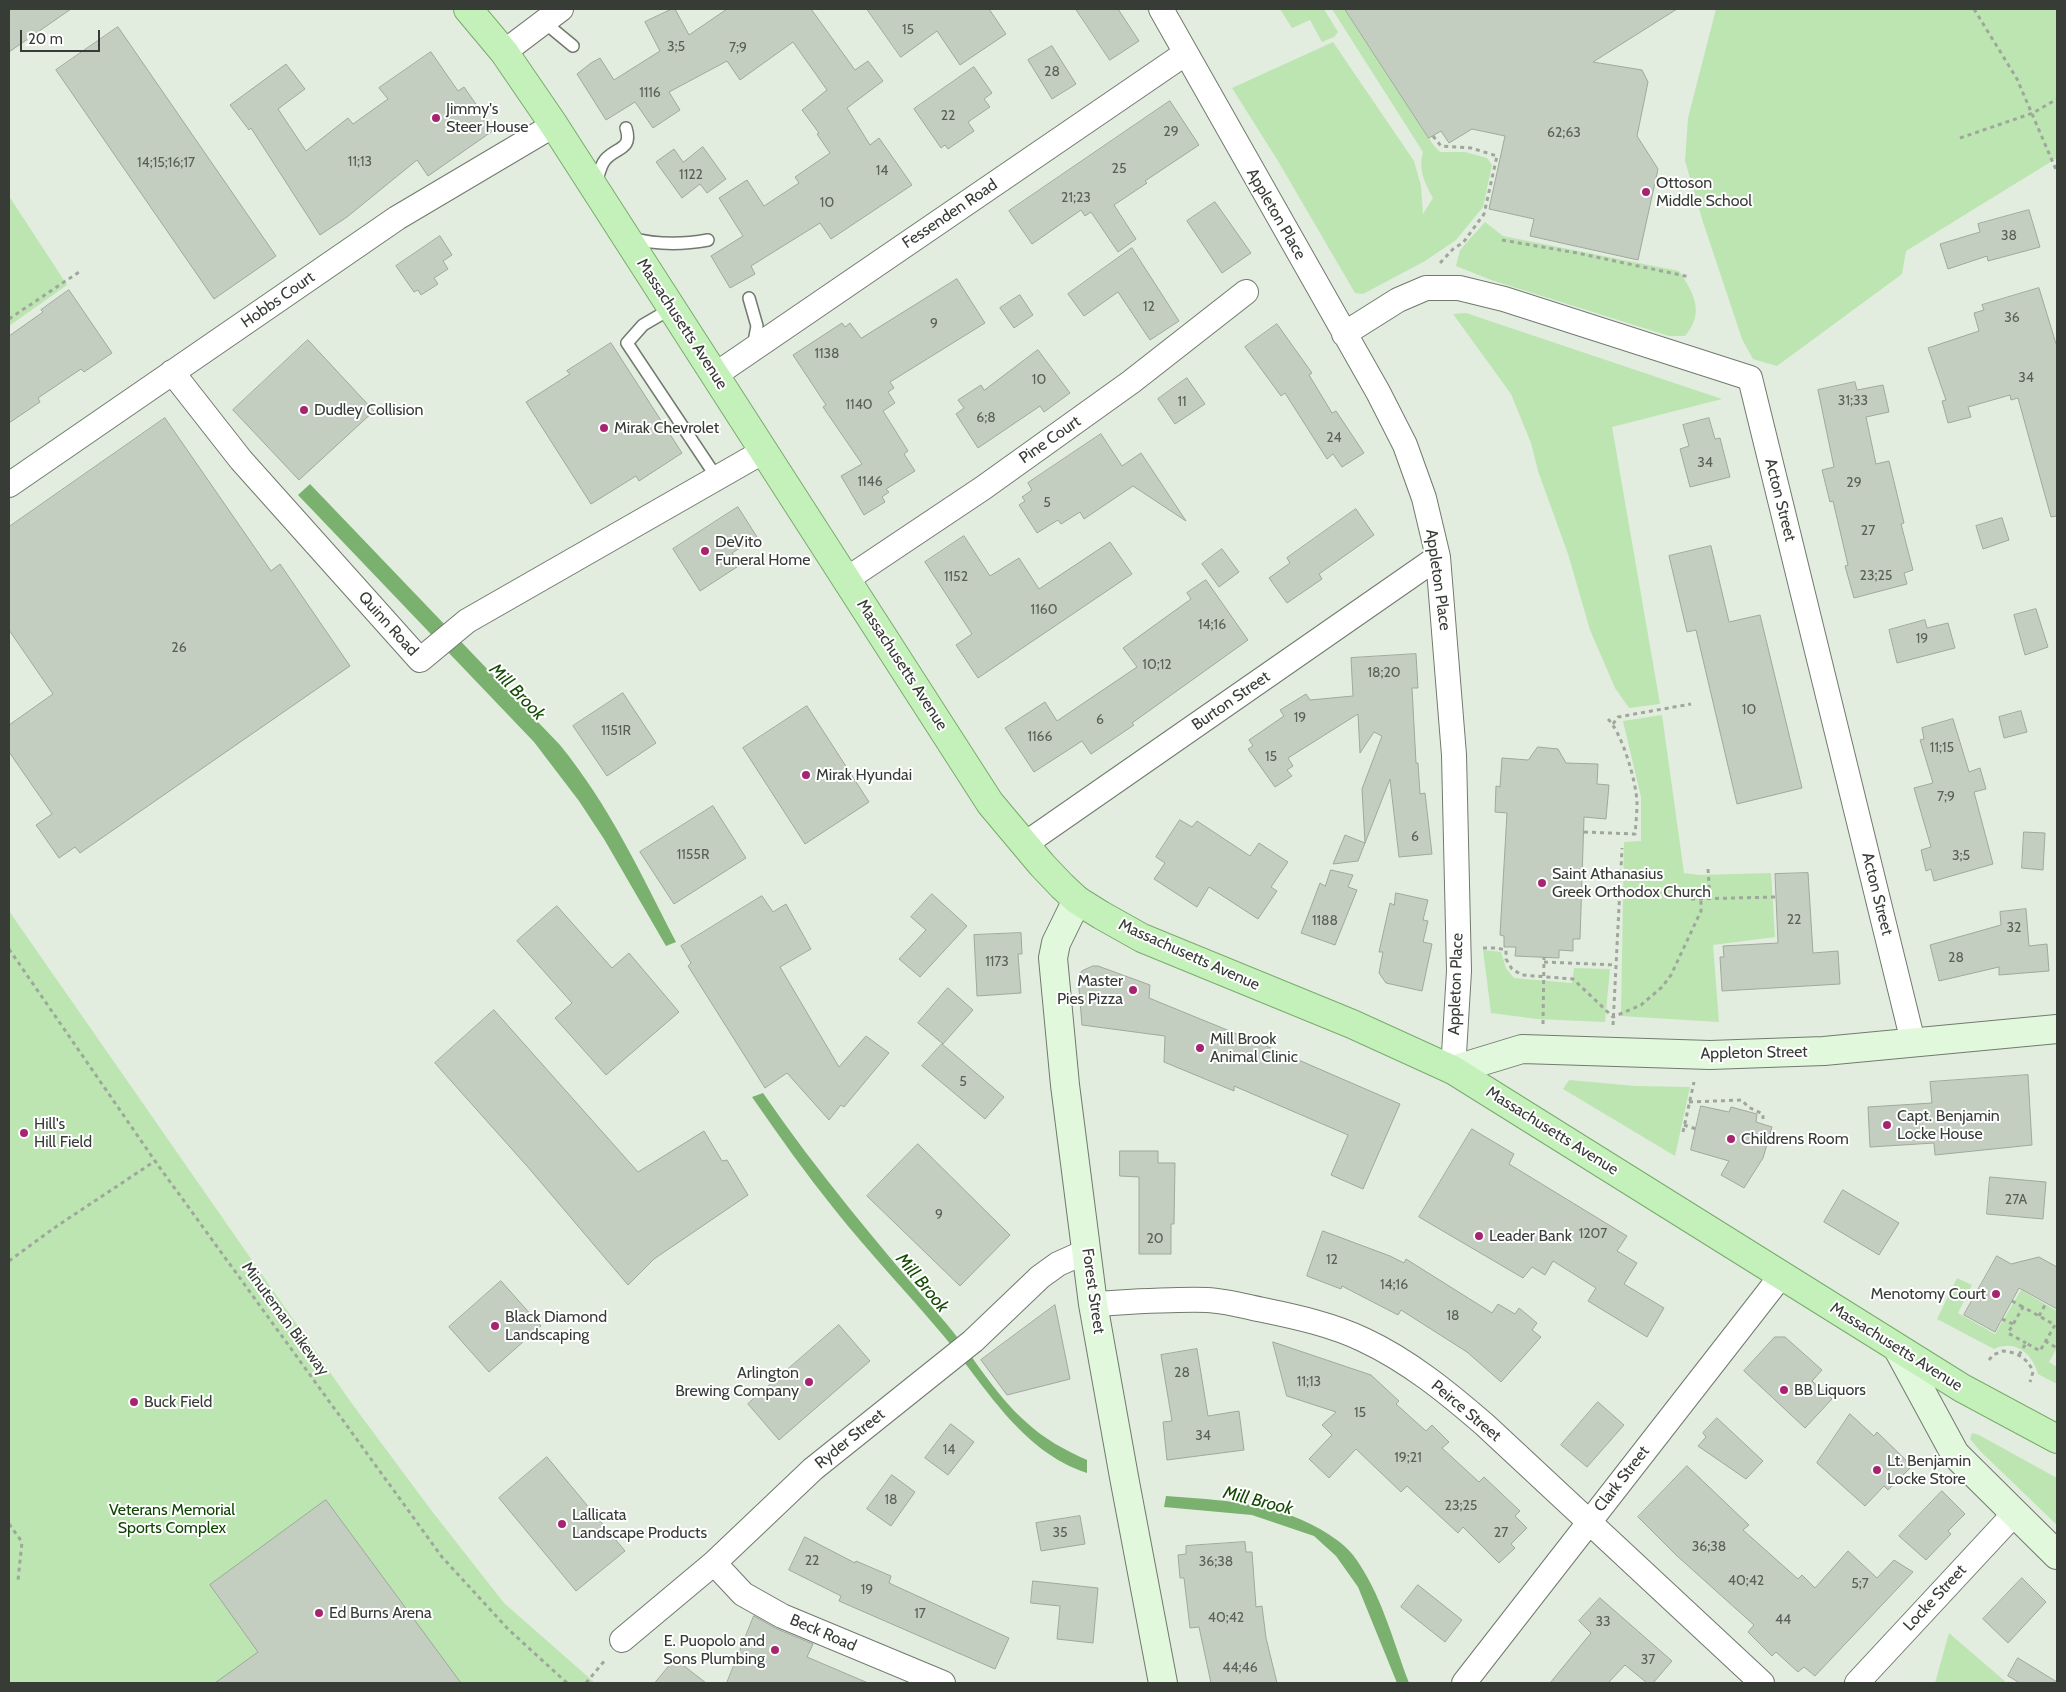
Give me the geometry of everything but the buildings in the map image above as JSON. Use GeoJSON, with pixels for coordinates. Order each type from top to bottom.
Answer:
{"type":"FeatureCollection","features":[{"type":"Feature","properties":{"kind":"main road","name":"Massachusetts Avenue"},"geometry":{"type":"LineString","coordinates":[[468,9],[504,52],[554,125],[990,803],[1042,865],[1077,900],[1142,938],[1352,1024],[1453,1070],[1898,1349],[1962,1388],[2057,1439]]}},
{"type":"Feature","properties":{"kind":"street","name":"Appleton Place"},"geometry":{"type":"LineString","coordinates":[[1160,9],[1405,444],[1424,498],[1438,557],[1454,754],[1459,971],[1453,1070]]}},
{"type":"Feature","properties":{"kind":"street"},"geometry":{"type":"LineString","coordinates":[[504,52],[552,15]]}},
{"type":"Feature","properties":{"kind":"street","name":"Fessenden Road"},"geometry":{"type":"LineString","coordinates":[[715,374],[1186,53]]}},
{"type":"Feature","properties":{"kind":"street","name":"Hobbs Court"},"geometry":{"type":"LineString","coordinates":[[9,485],[397,218],[554,125]]}},
{"type":"Feature","properties":{"kind":"street","name":"Acton Street"},"geometry":{"type":"LineString","coordinates":[[1344,334],[1394,303],[1426,288],[1459,288],[1504,299],[1750,378],[1913,1042]]}},
{"type":"Feature","properties":{"kind":"street","name":"Pine Court"},"geometry":{"type":"LineString","coordinates":[[846,579],[982,488],[1131,382],[1246,292]]}},
{"type":"Feature","properties":{"kind":"street","name":"Quinn Road"},"geometry":{"type":"LineString","coordinates":[[172,372],[241,460],[420,660],[456,629],[764,451]]}},
{"type":"Feature","properties":{"kind":"street","name":"Burton Street"},"geometry":{"type":"LineString","coordinates":[[1025,844],[1438,557]]}},
{"type":"Feature","properties":{"kind":"street","name":"Forest Street"},"geometry":{"type":"LineString","coordinates":[[1077,900],[1055,947],[1053,962],[1066,1085],[1093,1304],[1163,1683]]}},
{"type":"Feature","properties":{"kind":"street","name":"Appleton Street"},"geometry":{"type":"LineString","coordinates":[[1453,1070],[1522,1049],[1710,1055],[1824,1051],[2057,1029]]}},
{"type":"Feature","properties":{"kind":"street","name":"Ryder Street"},"geometry":{"type":"LineString","coordinates":[[622,1640],[714,1563],[813,1469],[972,1341],[1040,1277],[1058,1264],[1087,1251]]}},
{"type":"Feature","properties":{"kind":"street","name":"Clark Street"},"geometry":{"type":"LineString","coordinates":[[1464,1683],[1781,1276]]}},
{"type":"Feature","properties":{"kind":"street","name":"Peirce Street"},"geometry":{"type":"LineString","coordinates":[[1093,1304],[1179,1300],[1228,1303],[1285,1314],[1345,1332],[1365,1340],[1397,1358],[1454,1398],[1762,1683]]}},
{"type":"Feature","properties":{"kind":"street"},"geometry":{"type":"LineString","coordinates":[[1898,1349],[1956,1454],[2014,1514],[2057,1554]]}},
{"type":"Feature","properties":{"kind":"street","name":"Locke Street"},"geometry":{"type":"LineString","coordinates":[[1857,1683],[2014,1514]]}},
{"type":"Feature","properties":{"kind":"street","name":"Beck Road"},"geometry":{"type":"LineString","coordinates":[[714,1563],[743,1594],[782,1616],[943,1683]]}},
{"type":"Feature","properties":{"kind":"lane"},"geometry":{"type":"LineString","coordinates":[[552,15],[573,46]]}},
{"type":"Feature","properties":{"kind":"lane"},"geometry":{"type":"LineString","coordinates":[[594,187],[603,162],[626,146],[628,140],[626,128]]}},
{"type":"Feature","properties":{"kind":"lane"},"geometry":{"type":"LineString","coordinates":[[626,237],[642,241],[681,245],[708,240]]}},
{"type":"Feature","properties":{"kind":"lane"},"geometry":{"type":"LineString","coordinates":[[749,298],[757,326],[753,348]]}},
{"type":"Feature","properties":{"kind":"lane"},"geometry":{"type":"LineString","coordinates":[[672,308],[643,324],[627,343],[717,478]]}},
{"type":"Feature","properties":{"kind":"path"},"geometry":{"type":"LineString","coordinates":[[1974,9],[2017,79],[2057,172]]}},
{"type":"Feature","properties":{"kind":"path"},"geometry":{"type":"LineString","coordinates":[[1960,138],[2033,113],[2057,99]]}},
{"type":"Feature","properties":{"kind":"path"},"geometry":{"type":"LineString","coordinates":[[1433,136],[1441,146],[1471,148],[1497,156],[1484,214],[1463,243],[1454,248],[1438,265]]}},
{"type":"Feature","properties":{"kind":"path"},"geometry":{"type":"LineString","coordinates":[[1502,240],[1577,253],[1690,277]]}},
{"type":"Feature","properties":{"kind":"path"},"geometry":{"type":"LineString","coordinates":[[9,319],[82,270]]}},
{"type":"Feature","properties":{"kind":"path"},"geometry":{"type":"LineString","coordinates":[[1613,724],[1618,717],[1691,704]]}},
{"type":"Feature","properties":{"kind":"path"},"geometry":{"type":"LineString","coordinates":[[1584,832],[1635,834],[1636,788],[1622,742],[1613,724],[1607,718]]}},
{"type":"Feature","properties":{"kind":"path"},"geometry":{"type":"LineString","coordinates":[[1612,1031],[1622,848]]}},
{"type":"Feature","properties":{"kind":"path"},"geometry":{"type":"LineString","coordinates":[[1708,870],[1710,899]]}},
{"type":"Feature","properties":{"kind":"path"},"geometry":{"type":"LineString","coordinates":[[1691,899],[1776,897]]}},
{"type":"Feature","properties":{"kind":"path"},"geometry":{"type":"LineString","coordinates":[[1613,1017],[1640,1005],[1662,987],[1671,975],[1701,911],[1701,898]]}},
{"type":"Feature","properties":{"kind":"path"},"geometry":{"type":"LineString","coordinates":[[1478,948],[1506,950],[1506,959],[1512,969],[1522,975],[1573,979],[1613,1017]]}},
{"type":"Feature","properties":{"kind":"path","name":"Minuteman Bikeway"},"geometry":{"type":"LineString","coordinates":[[9,949],[155,1161],[442,1557],[508,1629],[567,1683]]}},
{"type":"Feature","properties":{"kind":"path"},"geometry":{"type":"LineString","coordinates":[[1543,1026],[1544,957]]}},
{"type":"Feature","properties":{"kind":"path"},"geometry":{"type":"LineString","coordinates":[[1544,962],[1615,965]]}},
{"type":"Feature","properties":{"kind":"path"},"geometry":{"type":"LineString","coordinates":[[1683,1132],[1694,1082]]}},
{"type":"Feature","properties":{"kind":"path"},"geometry":{"type":"LineString","coordinates":[[1689,1102],[1742,1100],[1748,1107],[1763,1114],[1763,1119]]}},
{"type":"Feature","properties":{"kind":"path"},"geometry":{"type":"LineString","coordinates":[[1684,1125],[1696,1129]]}},
{"type":"Feature","properties":{"kind":"path"},"geometry":{"type":"LineString","coordinates":[[9,1262],[54,1228],[155,1161]]}},
{"type":"Feature","properties":{"kind":"path"},"geometry":{"type":"LineString","coordinates":[[2012,1301],[2023,1307],[2039,1316],[2056,1326],[2040,1351],[2008,1333],[2023,1307]]}},
{"type":"Feature","properties":{"kind":"path"},"geometry":{"type":"LineString","coordinates":[[2039,1316],[2046,1303]]}},
{"type":"Feature","properties":{"kind":"path"},"geometry":{"type":"LineString","coordinates":[[2002,1318],[2013,1324]]}},
{"type":"Feature","properties":{"kind":"path"},"geometry":{"type":"LineString","coordinates":[[2045,1341],[2057,1348]]}},
{"type":"Feature","properties":{"kind":"path"},"geometry":{"type":"LineString","coordinates":[[2019,1355],[2026,1343]]}},
{"type":"Feature","properties":{"kind":"path"},"geometry":{"type":"LineString","coordinates":[[1989,1360],[1993,1355],[2003,1351],[2019,1355],[2031,1367],[2033,1372],[2030,1382]]}},
{"type":"Feature","properties":{"kind":"path"},"geometry":{"type":"LineString","coordinates":[[9,1524],[22,1542],[18,1580]]}},
{"type":"Feature","properties":{"kind":"path"},"geometry":{"type":"LineString","coordinates":[[586,1683],[622,1640]]}},
{"type":"Feature","properties":{"kind":"green space"},"geometry":{"type":"Polygon","coordinates":[[[1280,9],[1324,9],[1338,32],[1334,37],[1322,42],[1310,20],[1292,28],[1280,9]]]}},
{"type":"Feature","properties":{"kind":"green space"},"geometry":{"type":"Polygon","coordinates":[[[1332,9],[1345,9],[1434,146],[1440,152],[1465,152],[1487,158],[1492,165],[1483,207],[1456,240],[1425,261],[1363,294],[1355,293],[1278,161],[1232,88],[1333,42],[1414,161],[1421,186],[1423,214],[1433,198],[1422,171],[1423,152],[1332,9]]]}},
{"type":"Feature","properties":{"kind":"green space"},"geometry":{"type":"Polygon","coordinates":[[[1716,9],[2057,9],[2057,158],[1906,251],[1902,274],[1777,366],[1753,359],[1742,339],[1685,161],[1688,118],[1716,9]]]}},
{"type":"Feature","properties":{"kind":"green space"},"geometry":{"type":"Polygon","coordinates":[[[9,196],[67,285],[9,326],[9,196]]]}},
{"type":"Feature","properties":{"kind":"green space"},"geometry":{"type":"Polygon","coordinates":[[[1485,222],[1503,236],[1679,271],[1693,295],[1695,303],[1695,319],[1691,328],[1685,336],[1669,336],[1491,280],[1456,266],[1460,250],[1485,222]]]}},
{"type":"Feature","properties":{"kind":"green space"},"geometry":{"type":"Polygon","coordinates":[[[1466,313],[1722,399],[1612,427],[1660,704],[1629,708],[1615,688],[1590,630],[1568,554],[1538,471],[1531,443],[1511,394],[1453,314],[1466,313]]]}},
{"type":"Feature","properties":{"kind":"green space"},"geometry":{"type":"Polygon","coordinates":[[[1662,715],[1684,873],[1700,875],[1771,873],[1775,937],[1713,945],[1719,1022],[1621,1016],[1624,842],[1641,841],[1641,797],[1623,721],[1662,715]]]}},
{"type":"Feature","properties":{"kind":"green space","name":"Veterans Memorial Sports Complex"},"geometry":{"type":"Polygon","coordinates":[[[9,911],[350,1401],[431,1510],[504,1603],[595,1683],[9,1683],[9,911]]]}},
{"type":"Feature","properties":{"kind":"green space"},"geometry":{"type":"Polygon","coordinates":[[[1483,950],[1501,952],[1506,968],[1514,978],[1572,983],[1574,968],[1610,969],[1605,1022],[1537,1019],[1491,1013],[1483,950]]]}},
{"type":"Feature","properties":{"kind":"green space"},"geometry":{"type":"Polygon","coordinates":[[[1569,1080],[1636,1086],[1690,1087],[1675,1156],[1563,1089],[1569,1080]]]}},
{"type":"Feature","properties":{"kind":"green space"},"geometry":{"type":"Polygon","coordinates":[[[1957,1278],[1972,1285],[1958,1313],[1995,1334],[2021,1290],[2057,1311],[2057,1348],[2049,1362],[2057,1367],[2057,1384],[2038,1374],[2032,1360],[2022,1350],[2009,1346],[1994,1349],[1937,1319],[1957,1278]]]}},
{"type":"Feature","properties":{"kind":"green space"},"geometry":{"type":"Polygon","coordinates":[[[1972,1433],[1979,1435],[2057,1478],[2057,1525],[1981,1452],[1970,1439],[1972,1433]]]}},
{"type":"Feature","properties":{"kind":"green space"},"geometry":{"type":"Polygon","coordinates":[[[1949,1633],[2007,1683],[1935,1683],[1949,1633]]]}},
{"type":"Feature","properties":{"kind":"shaded area"},"geometry":{"type":"Polygon","coordinates":[[[310,484],[560,745],[578,768],[609,816],[676,942],[666,946],[604,839],[579,801],[534,742],[298,495],[310,484]]]}},
{"type":"Feature","properties":{"kind":"shaded area"},"geometry":{"type":"Polygon","coordinates":[[[763,1093],[828,1181],[955,1334],[1014,1411],[1047,1439],[1087,1460],[1087,1473],[1063,1463],[1042,1449],[1023,1433],[989,1395],[942,1334],[861,1242],[814,1183],[752,1097],[763,1093]]]}},
{"type":"Feature","properties":{"kind":"shaded area"},"geometry":{"type":"Polygon","coordinates":[[[1166,1496],[1226,1501],[1265,1508],[1302,1520],[1338,1540],[1353,1555],[1363,1569],[1379,1601],[1409,1683],[1397,1683],[1358,1587],[1336,1556],[1314,1536],[1252,1515],[1164,1507],[1166,1496]]]}},
{"type":"Feature","properties":{"kind":"place","name":"Jimmy's Steer House"},"geometry":{"type":"Point","coordinates":[436,118]}},
{"type":"Feature","properties":{"kind":"place","name":"Ottoson Middle School"},"geometry":{"type":"Point","coordinates":[1646,192]}},
{"type":"Feature","properties":{"kind":"place","name":"Dudley Collision"},"geometry":{"type":"Point","coordinates":[304,410]}},
{"type":"Feature","properties":{"kind":"place","name":"Mirak Chevrolet"},"geometry":{"type":"Point","coordinates":[604,428]}},
{"type":"Feature","properties":{"kind":"place","name":"DeVito Funeral Home"},"geometry":{"type":"Point","coordinates":[705,551]}},
{"type":"Feature","properties":{"kind":"place","name":"Mirak Hyundai"},"geometry":{"type":"Point","coordinates":[806,775]}},
{"type":"Feature","properties":{"kind":"place","name":"Saint Athanasius Greek Orthodox Church"},"geometry":{"type":"Point","coordinates":[1542,883]}},
{"type":"Feature","properties":{"kind":"place","name":"Master Pies Pizza"},"geometry":{"type":"Point","coordinates":[1133,990]}},
{"type":"Feature","properties":{"kind":"place","name":"Mill Brook Animal Clinic"},"geometry":{"type":"Point","coordinates":[1200,1048]}},
{"type":"Feature","properties":{"kind":"place","name":"Capt. Benjamin Locke House"},"geometry":{"type":"Point","coordinates":[1887,1125]}},
{"type":"Feature","properties":{"kind":"place","name":"Hill's Hill Field"},"geometry":{"type":"Point","coordinates":[24,1133]}},
{"type":"Feature","properties":{"kind":"place","name":"Childrens Room"},"geometry":{"type":"Point","coordinates":[1731,1139]}},
{"type":"Feature","properties":{"kind":"place","name":"Leader Bank"},"geometry":{"type":"Point","coordinates":[1479,1236]}},
{"type":"Feature","properties":{"kind":"place","name":"Menotomy Court"},"geometry":{"type":"Point","coordinates":[1996,1294]}},
{"type":"Feature","properties":{"kind":"place","name":"Black Diamond Landscaping"},"geometry":{"type":"Point","coordinates":[495,1326]}},
{"type":"Feature","properties":{"kind":"place","name":"Arlington Brewing Company"},"geometry":{"type":"Point","coordinates":[809,1382]}},
{"type":"Feature","properties":{"kind":"place","name":"BB Liquors"},"geometry":{"type":"Point","coordinates":[1784,1390]}},
{"type":"Feature","properties":{"kind":"place","name":"Buck Field"},"geometry":{"type":"Point","coordinates":[134,1402]}},
{"type":"Feature","properties":{"kind":"place","name":"Lt. Benjamin Locke Store"},"geometry":{"type":"Point","coordinates":[1877,1470]}},
{"type":"Feature","properties":{"kind":"place","name":"Lallicata Landscape Products"},"geometry":{"type":"Point","coordinates":[562,1524]}},
{"type":"Feature","properties":{"kind":"place","name":"Ed Burns Arena"},"geometry":{"type":"Point","coordinates":[319,1613]}},
{"type":"Feature","properties":{"kind":"place","name":"E. Puopolo and Sons Plumbing"},"geometry":{"type":"Point","coordinates":[775,1650]}},
{"type":"Feature","properties":{"kind":"water label","name":"Mill Brook"},"geometry":{"type":"Point","coordinates":[517,692]}},
{"type":"Feature","properties":{"kind":"water label","name":"Mill Brook"},"geometry":{"type":"Point","coordinates":[922,1283]}},
{"type":"Feature","properties":{"kind":"water label","name":"Mill Brook"},"geometry":{"type":"Point","coordinates":[1258,1501]}}]}
